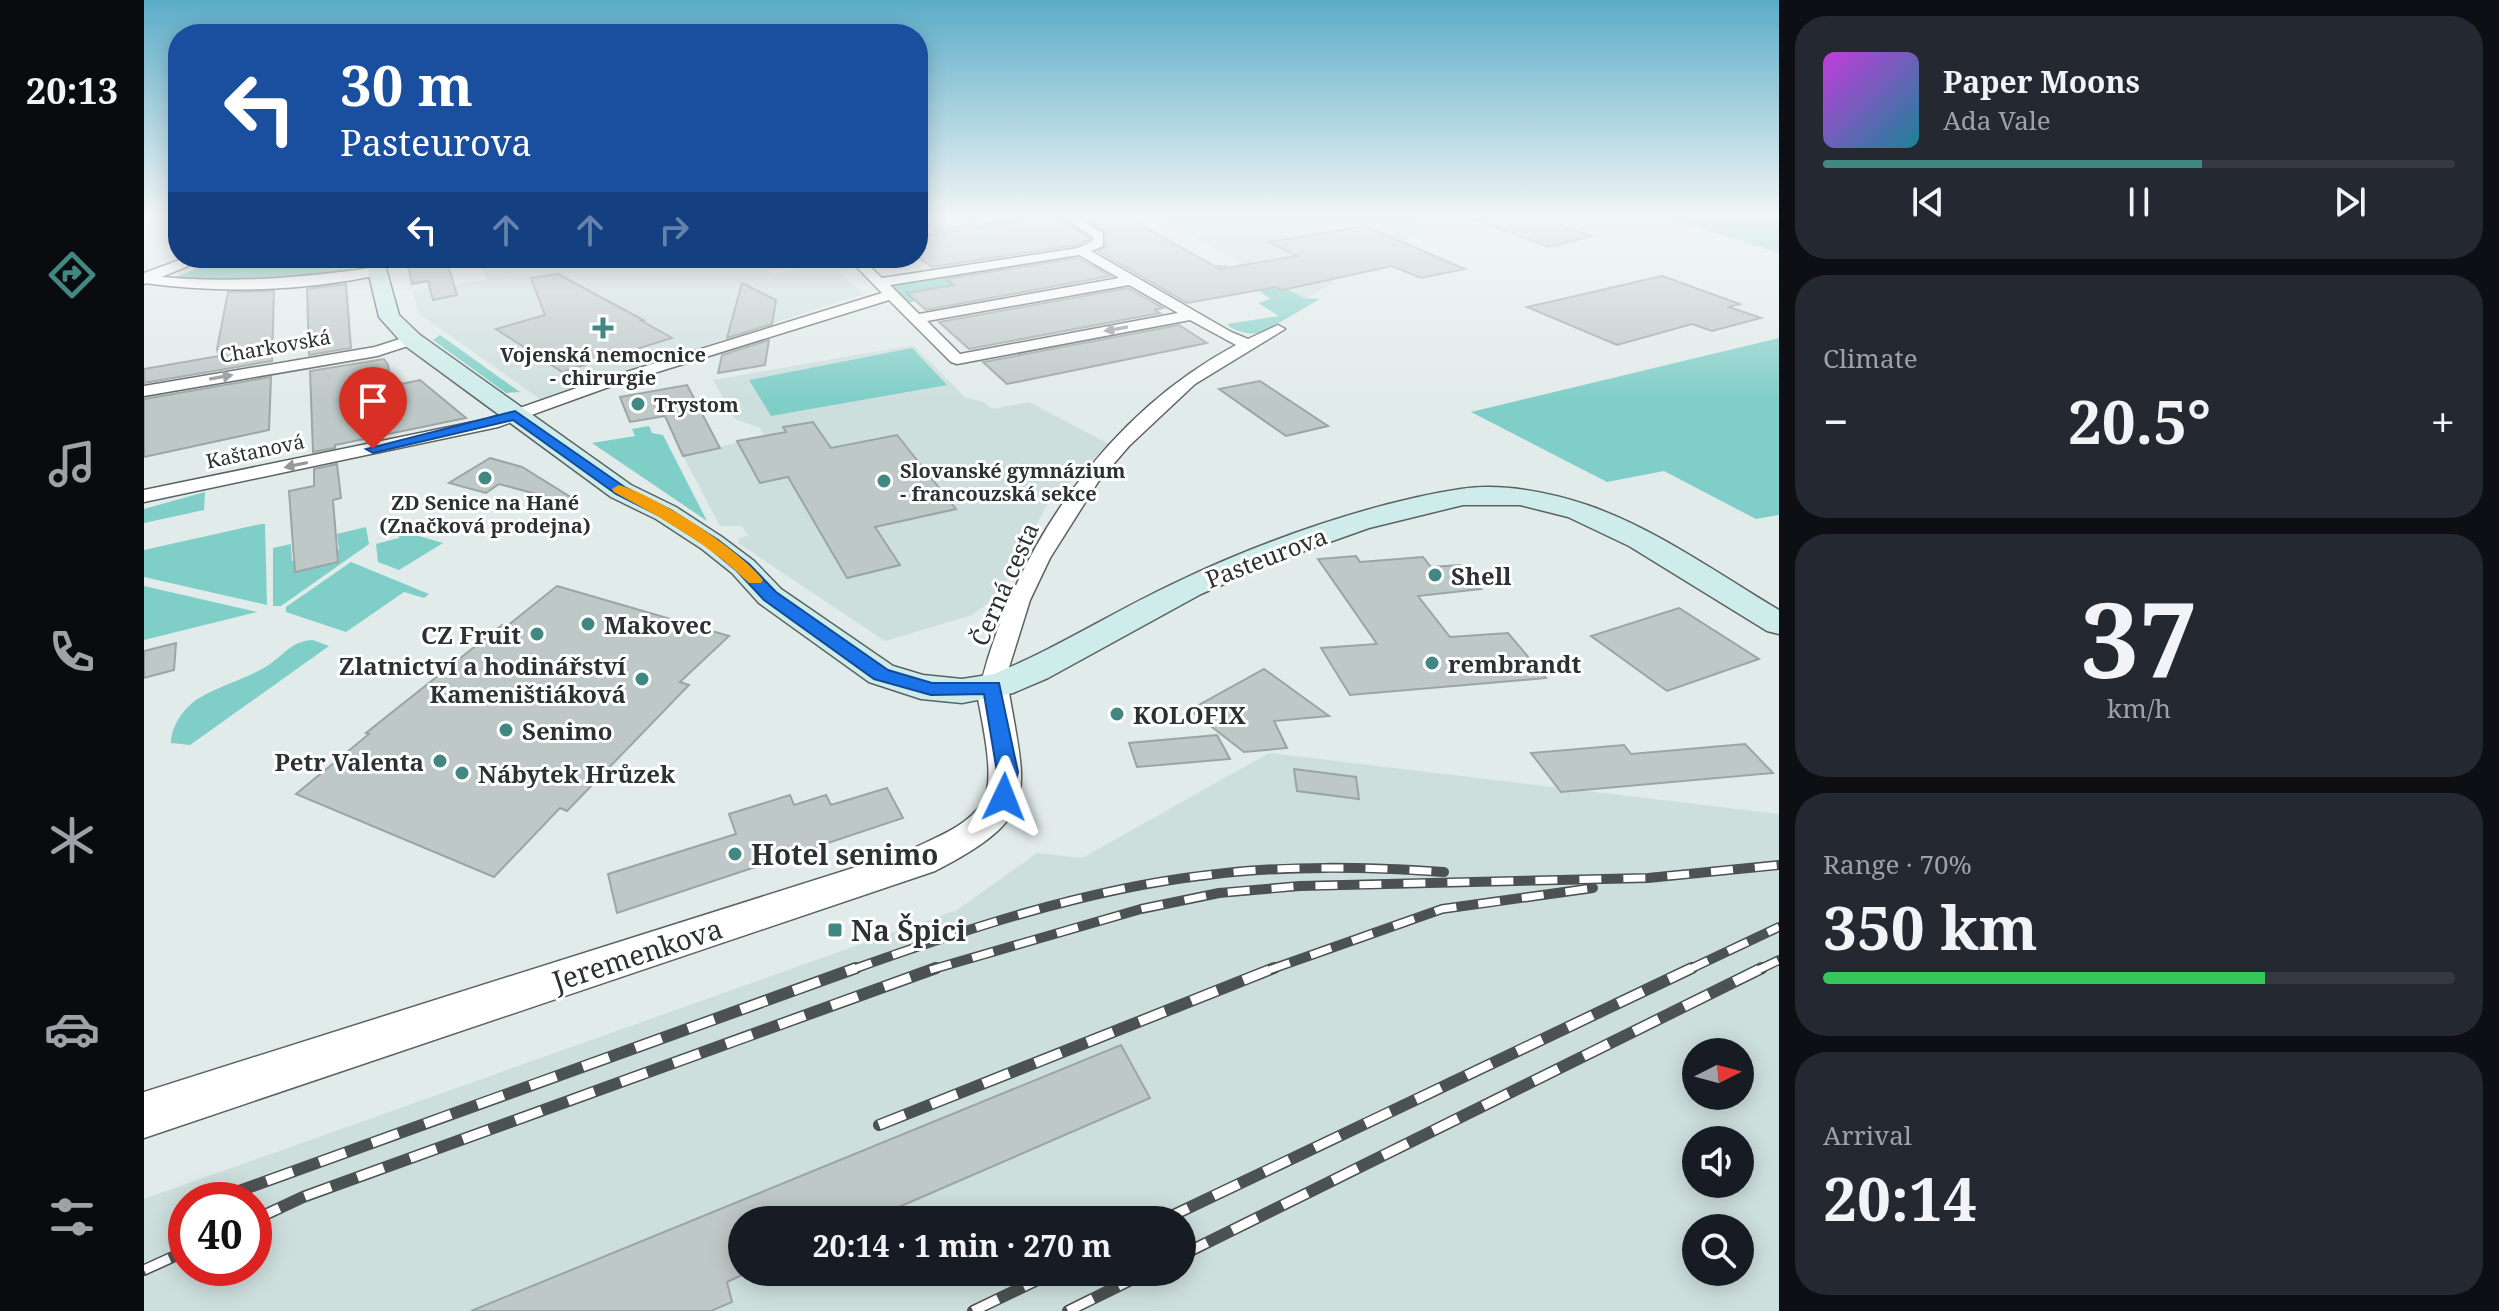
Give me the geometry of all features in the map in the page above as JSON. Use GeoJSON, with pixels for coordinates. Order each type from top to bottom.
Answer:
{"type":"FeatureCollection","features":[{"type":"Feature","properties":{"kind":"main road","name":"Pasteurova"},"geometry":{"type":"LineString","coordinates":[[379,277],[389,317],[412,340],[621,491],[668,537],[709,567],[770,596],[893,680],[940,690],[992,687],[1036,670],[1190,587],[1268,554],[1359,522],[1463,497],[1520,497],[1578,511],[1639,540],[1779,624]]}},
{"type":"Feature","properties":{"kind":"street"},"geometry":{"type":"LineString","coordinates":[[144,279],[216,287],[300,282],[320,277]]}},
{"type":"Feature","properties":{"kind":"street"},"geometry":{"type":"LineString","coordinates":[[872,277],[957,359],[1193,315]]}},
{"type":"Feature","properties":{"kind":"street"},"geometry":{"type":"LineString","coordinates":[[515,415],[883,289],[945,277]]}},
{"type":"Feature","properties":{"kind":"street"},"geometry":{"type":"LineString","coordinates":[[1128,277],[1247,344]]}},
{"type":"Feature","properties":{"kind":"street"},"geometry":{"type":"LineString","coordinates":[[914,319],[1133,280]]}},
{"type":"Feature","properties":{"kind":"street","name":"Černá cesta"},"geometry":{"type":"LineString","coordinates":[[992,687],[1002,642],[1012,618],[1034,569],[1074,502],[1159,407],[1199,374],[1278,329]]}},
{"type":"Feature","properties":{"kind":"street","name":"Charkovská"},"geometry":{"type":"LineString","coordinates":[[144,391],[377,351],[412,340]]}},
{"type":"Feature","properties":{"kind":"street","name":"Kaštanová"},"geometry":{"type":"LineString","coordinates":[[144,496],[472,428],[515,415]]}},
{"type":"Feature","properties":{"kind":"street","name":"Jeremenkova"},"geometry":{"type":"LineString","coordinates":[[144,1115],[922,861],[960,843],[989,821],[1008,784],[992,687]]}},
{"type":"Feature","properties":{"kind":"shaded area"},"geometry":{"type":"Polygon","coordinates":[[[177,277],[287,277],[226,283],[177,277]]]}},
{"type":"Feature","properties":{"kind":"shaded area","name":"Vojenská nemocnice - chirurgie"},"geometry":{"type":"Polygon","coordinates":[[[485,277],[845,277],[863,294],[540,399],[418,313],[413,291],[486,280],[485,277]]]}},
{"type":"Feature","properties":{"kind":"shaded area"},"geometry":{"type":"Polygon","coordinates":[[[943,277],[997,277],[908,292],[916,301],[908,303],[893,286],[943,277]]]}},
{"type":"Feature","properties":{"kind":"shaded area"},"geometry":{"type":"Polygon","coordinates":[[[1205,277],[1236,277],[1242,285],[1279,285],[1304,298],[1320,299],[1265,331],[1245,333],[1227,324],[1279,316],[1258,303],[1270,299],[1257,289],[1246,292],[1236,287],[1183,300],[1177,297],[1212,289],[1205,277]]]}},
{"type":"Feature","properties":{"kind":"shaded area"},"geometry":{"type":"Polygon","coordinates":[[[1266,277],[1339,277],[1334,278],[1333,284],[1305,299],[1266,277]]]}},
{"type":"Feature","properties":{"kind":"shaded area"},"geometry":{"type":"Polygon","coordinates":[[[440,335],[520,392],[506,393],[433,340],[440,335]]]}},
{"type":"Feature","properties":{"kind":"shaded area"},"geometry":{"type":"Polygon","coordinates":[[[1779,338],[1779,515],[1756,519],[1664,471],[1607,482],[1471,412],[1779,338]]]}},
{"type":"Feature","properties":{"kind":"shaded area","name":"Slovanské gymnázium - francouzská sekce"},"geometry":{"type":"Polygon","coordinates":[[[913,345],[966,398],[983,402],[992,409],[1029,402],[1109,444],[1047,505],[999,595],[972,615],[885,641],[738,543],[739,538],[748,536],[742,526],[720,526],[683,456],[764,436],[760,428],[735,419],[713,380],[913,345]]]}},
{"type":"Feature","properties":{"kind":"shaded area"},"geometry":{"type":"Polygon","coordinates":[[[912,348],[947,385],[771,416],[749,380],[912,348]]]}},
{"type":"Feature","properties":{"kind":"shaded area"},"geometry":{"type":"Polygon","coordinates":[[[649,426],[652,433],[663,435],[707,521],[592,443],[635,436],[632,429],[649,426]]]}},
{"type":"Feature","properties":{"kind":"shaded area"},"geometry":{"type":"Polygon","coordinates":[[[205,492],[204,510],[144,523],[144,509],[205,492]]]}},
{"type":"Feature","properties":{"kind":"shaded area"},"geometry":{"type":"Polygon","coordinates":[[[265,524],[267,605],[144,577],[144,550],[265,524]]]}},
{"type":"Feature","properties":{"kind":"shaded area"},"geometry":{"type":"Polygon","coordinates":[[[366,527],[369,544],[281,606],[273,606],[273,548],[291,544],[292,561],[297,560],[296,572],[337,562],[337,534],[366,527]]]}},
{"type":"Feature","properties":{"kind":"shaded area"},"geometry":{"type":"Polygon","coordinates":[[[398,530],[443,543],[399,570],[378,562],[376,544],[399,538],[398,530]]]}},
{"type":"Feature","properties":{"kind":"shaded area"},"geometry":{"type":"Polygon","coordinates":[[[351,562],[429,594],[424,598],[404,592],[346,632],[286,612],[286,607],[351,562]]]}},
{"type":"Feature","properties":{"kind":"shaded area"},"geometry":{"type":"Polygon","coordinates":[[[144,586],[257,612],[144,640],[144,586]]]}},
{"type":"Feature","properties":{"kind":"shaded area"},"geometry":{"type":"Polygon","coordinates":[[[313,640],[329,646],[190,745],[171,743],[176,723],[195,701],[262,669],[294,645],[313,640]]]}},
{"type":"Feature","properties":{"kind":"shaded area"},"geometry":{"type":"Polygon","coordinates":[[[1269,753],[1779,814],[1779,1311],[144,1311],[144,1199],[168,1190],[168,1286],[272,1286],[272,1182],[192,1182],[957,910],[1037,853],[1082,858],[1269,753]]]}},
{"type":"Feature","properties":{"kind":"building"},"geometry":{"type":"Polygon","coordinates":[[[410,277],[452,277],[457,295],[433,300],[428,281],[412,284],[410,277]]]}},
{"type":"Feature","properties":{"kind":"building"},"geometry":{"type":"Polygon","coordinates":[[[564,277],[672,338],[562,372],[496,329],[545,315],[531,278],[564,277]]]}},
{"type":"Feature","properties":{"kind":"building"},"geometry":{"type":"Polygon","coordinates":[[[1104,277],[926,310],[907,293],[954,285],[946,279],[1104,277]]]}},
{"type":"Feature","properties":{"kind":"building"},"geometry":{"type":"Polygon","coordinates":[[[1143,277],[1341,277],[1282,290],[1276,287],[1187,303],[1143,277]]]}},
{"type":"Feature","properties":{"kind":"building"},"geometry":{"type":"Polygon","coordinates":[[[1665,277],[1740,304],[1729,307],[1761,318],[1712,331],[1692,324],[1617,345],[1527,307],[1665,277]]]}},
{"type":"Feature","properties":{"kind":"building"},"geometry":{"type":"Polygon","coordinates":[[[742,283],[776,300],[772,324],[727,338],[742,283]]]}},
{"type":"Feature","properties":{"kind":"building"},"geometry":{"type":"Polygon","coordinates":[[[346,284],[351,348],[309,355],[307,289],[346,284]]]}},
{"type":"Feature","properties":{"kind":"building"},"geometry":{"type":"Polygon","coordinates":[[[1128,288],[1163,308],[1155,310],[1160,313],[969,349],[939,322],[1128,288]]]}},
{"type":"Feature","properties":{"kind":"building"},"geometry":{"type":"Polygon","coordinates":[[[274,291],[272,361],[144,383],[144,369],[219,356],[217,349],[228,292],[274,291]]]}},
{"type":"Feature","properties":{"kind":"building"},"geometry":{"type":"Polygon","coordinates":[[[1179,325],[1207,343],[1007,384],[983,362],[1179,325]]]}},
{"type":"Feature","properties":{"kind":"building"},"geometry":{"type":"Polygon","coordinates":[[[769,340],[765,365],[718,373],[722,355],[769,340]]]}},
{"type":"Feature","properties":{"kind":"building"},"geometry":{"type":"Polygon","coordinates":[[[384,359],[391,386],[420,380],[466,418],[313,452],[310,371],[384,359]]]}},
{"type":"Feature","properties":{"kind":"building"},"geometry":{"type":"Polygon","coordinates":[[[271,377],[269,430],[144,457],[144,399],[271,377]]]}},
{"type":"Feature","properties":{"kind":"building"},"geometry":{"type":"Polygon","coordinates":[[[1260,381],[1328,426],[1286,436],[1219,389],[1260,381]]]}},
{"type":"Feature","properties":{"kind":"building"},"geometry":{"type":"Polygon","coordinates":[[[687,385],[720,448],[683,456],[665,416],[630,422],[620,397],[687,385]]]}},
{"type":"Feature","properties":{"kind":"building"},"geometry":{"type":"Polygon","coordinates":[[[813,422],[831,448],[897,435],[956,509],[875,527],[900,565],[847,578],[788,477],[760,483],[737,441],[786,432],[783,427],[813,422]]]}},
{"type":"Feature","properties":{"kind":"building"},"geometry":{"type":"Polygon","coordinates":[[[490,458],[522,467],[572,498],[570,503],[499,484],[486,493],[449,483],[490,458]]]}},
{"type":"Feature","properties":{"kind":"building"},"geometry":{"type":"Polygon","coordinates":[[[337,464],[341,498],[333,500],[338,562],[295,572],[289,491],[314,486],[314,469],[337,464]]]}},
{"type":"Feature","properties":{"kind":"building"},"geometry":{"type":"Polygon","coordinates":[[[1356,556],[1360,562],[1423,557],[1431,567],[1460,565],[1481,589],[1418,596],[1450,637],[1508,633],[1546,678],[1350,695],[1321,648],[1377,644],[1318,559],[1356,556]]]}},
{"type":"Feature","properties":{"kind":"building","name":"Senimo"},"geometry":{"type":"Polygon","coordinates":[[[557,586],[729,636],[680,682],[689,685],[567,811],[560,808],[494,877],[296,794],[369,734],[366,733],[502,625],[507,626],[557,586]]]}},
{"type":"Feature","properties":{"kind":"building"},"geometry":{"type":"Polygon","coordinates":[[[1679,608],[1759,659],[1667,691],[1591,636],[1679,608]]]}},
{"type":"Feature","properties":{"kind":"building"},"geometry":{"type":"Polygon","coordinates":[[[176,643],[174,670],[144,678],[144,651],[176,643]]]}},
{"type":"Feature","properties":{"kind":"building"},"geometry":{"type":"Polygon","coordinates":[[[1264,669],[1329,716],[1274,721],[1287,748],[1244,752],[1190,710],[1264,669]]]}},
{"type":"Feature","properties":{"kind":"building"},"geometry":{"type":"Polygon","coordinates":[[[1217,735],[1230,759],[1137,767],[1129,743],[1217,735]]]}},
{"type":"Feature","properties":{"kind":"building"},"geometry":{"type":"Polygon","coordinates":[[[1745,744],[1773,773],[1561,792],[1531,753],[1624,745],[1631,754],[1745,744]]]}},
{"type":"Feature","properties":{"kind":"building"},"geometry":{"type":"Polygon","coordinates":[[[1294,769],[1356,777],[1359,799],[1297,791],[1294,769]]]}},
{"type":"Feature","properties":{"kind":"building","name":"Hotel senimo"},"geometry":{"type":"Polygon","coordinates":[[[887,788],[903,818],[617,913],[608,874],[736,834],[729,814],[790,795],[794,805],[826,795],[831,805],[887,788]]]}},
{"type":"Feature","properties":{"kind":"building"},"geometry":{"type":"Polygon","coordinates":[[[1121,1045],[1150,1098],[901,1206],[728,1206],[727,1282],[732,1302],[711,1311],[471,1311],[1121,1045]]]}},
{"type":"Feature","properties":{"kind":"railway"},"geometry":{"type":"LineString","coordinates":[[932,969],[1141,909],[1219,893],[1300,886],[1648,878],[1779,865]]}},
{"type":"Feature","properties":{"kind":"railway"},"geometry":{"type":"LineString","coordinates":[[851,970],[1027,912],[1162,881],[1296,868],[1444,872]]}},
{"type":"Feature","properties":{"kind":"railway"},"geometry":{"type":"LineString","coordinates":[[1269,970],[1442,909],[1593,888]]}},
{"type":"Feature","properties":{"kind":"railway"},"geometry":{"type":"LineString","coordinates":[[1688,970],[1779,927]]}},
{"type":"Feature","properties":{"kind":"railway"},"geometry":{"type":"LineString","coordinates":[[1758,970],[1779,960]]}},
{"type":"Feature","properties":{"kind":"railway"},"geometry":{"type":"LineString","coordinates":[[264,1182],[856,968]]}},
{"type":"Feature","properties":{"kind":"railway"},"geometry":{"type":"LineString","coordinates":[[879,1125],[1274,968]]}},
{"type":"Feature","properties":{"kind":"railway"},"geometry":{"type":"LineString","coordinates":[[1192,1206],[1692,968]]}},
{"type":"Feature","properties":{"kind":"railway"},"geometry":{"type":"LineString","coordinates":[[1196,1248],[1762,968]]}},
{"type":"Feature","properties":{"kind":"railway"},"geometry":{"type":"LineString","coordinates":[[272,1212],[303,1197],[932,969]]}},
{"type":"Feature","properties":{"kind":"railway"},"geometry":{"type":"LineString","coordinates":[[144,1270],[168,1259]]}},
{"type":"Feature","properties":{"kind":"railway"},"geometry":{"type":"LineString","coordinates":[[973,1311],[1025,1286]]}},
{"type":"Feature","properties":{"kind":"railway"},"geometry":{"type":"LineString","coordinates":[[1068,1311],[1119,1286]]}},
{"type":"Feature","properties":{"kind":"slow traffic"},"geometry":{"type":"LineString","coordinates":[[619,489],[691,528],[729,555],[755,580]]}},
{"type":"Feature","properties":{"kind":"place","name":"Vojenská nemocnice - chirurgie"},"geometry":{"type":"Point","coordinates":[603,328]}},
{"type":"Feature","properties":{"kind":"place","name":"Trystom"},"geometry":{"type":"Point","coordinates":[638,404]}},
{"type":"Feature","properties":{"kind":"place","name":"ZD Senice na Hané (Značková prodejna)"},"geometry":{"type":"Point","coordinates":[485,478]}},
{"type":"Feature","properties":{"kind":"place","name":"Slovanské gymnázium - francouzská sekce"},"geometry":{"type":"Point","coordinates":[884,481]}},
{"type":"Feature","properties":{"kind":"place","name":"Shell"},"geometry":{"type":"Point","coordinates":[1435,575]}},
{"type":"Feature","properties":{"kind":"place","name":"Makovec"},"geometry":{"type":"Point","coordinates":[588,624]}},
{"type":"Feature","properties":{"kind":"place","name":"CZ Fruit"},"geometry":{"type":"Point","coordinates":[537,634]}},
{"type":"Feature","properties":{"kind":"place","name":"rembrandt"},"geometry":{"type":"Point","coordinates":[1432,663]}},
{"type":"Feature","properties":{"kind":"place","name":"Zlatnictví a hodinářství Kameništiáková"},"geometry":{"type":"Point","coordinates":[642,679]}},
{"type":"Feature","properties":{"kind":"place","name":"KOLOFIX"},"geometry":{"type":"Point","coordinates":[1117,714]}},
{"type":"Feature","properties":{"kind":"place","name":"Senimo"},"geometry":{"type":"Point","coordinates":[506,730]}},
{"type":"Feature","properties":{"kind":"place","name":"Petr Valenta"},"geometry":{"type":"Point","coordinates":[440,761]}},
{"type":"Feature","properties":{"kind":"place","name":"Nábytek Hrůzek"},"geometry":{"type":"Point","coordinates":[462,773]}},
{"type":"Feature","properties":{"kind":"place","name":"Hotel senimo"},"geometry":{"type":"Point","coordinates":[735,854]}},
{"type":"Feature","properties":{"kind":"place","name":"Na Špici"},"geometry":{"type":"Point","coordinates":[835,930]}},
{"type":"Feature","properties":{"kind":"route"},"geometry":{"type":"LineString","coordinates":[[373,449],[472,428],[515,415],[621,491],[691,528],[743,567],[770,596],[881,674],[931,689],[962,691],[992,687],[1006,759],[1008,784],[1004,797]]}}]}
